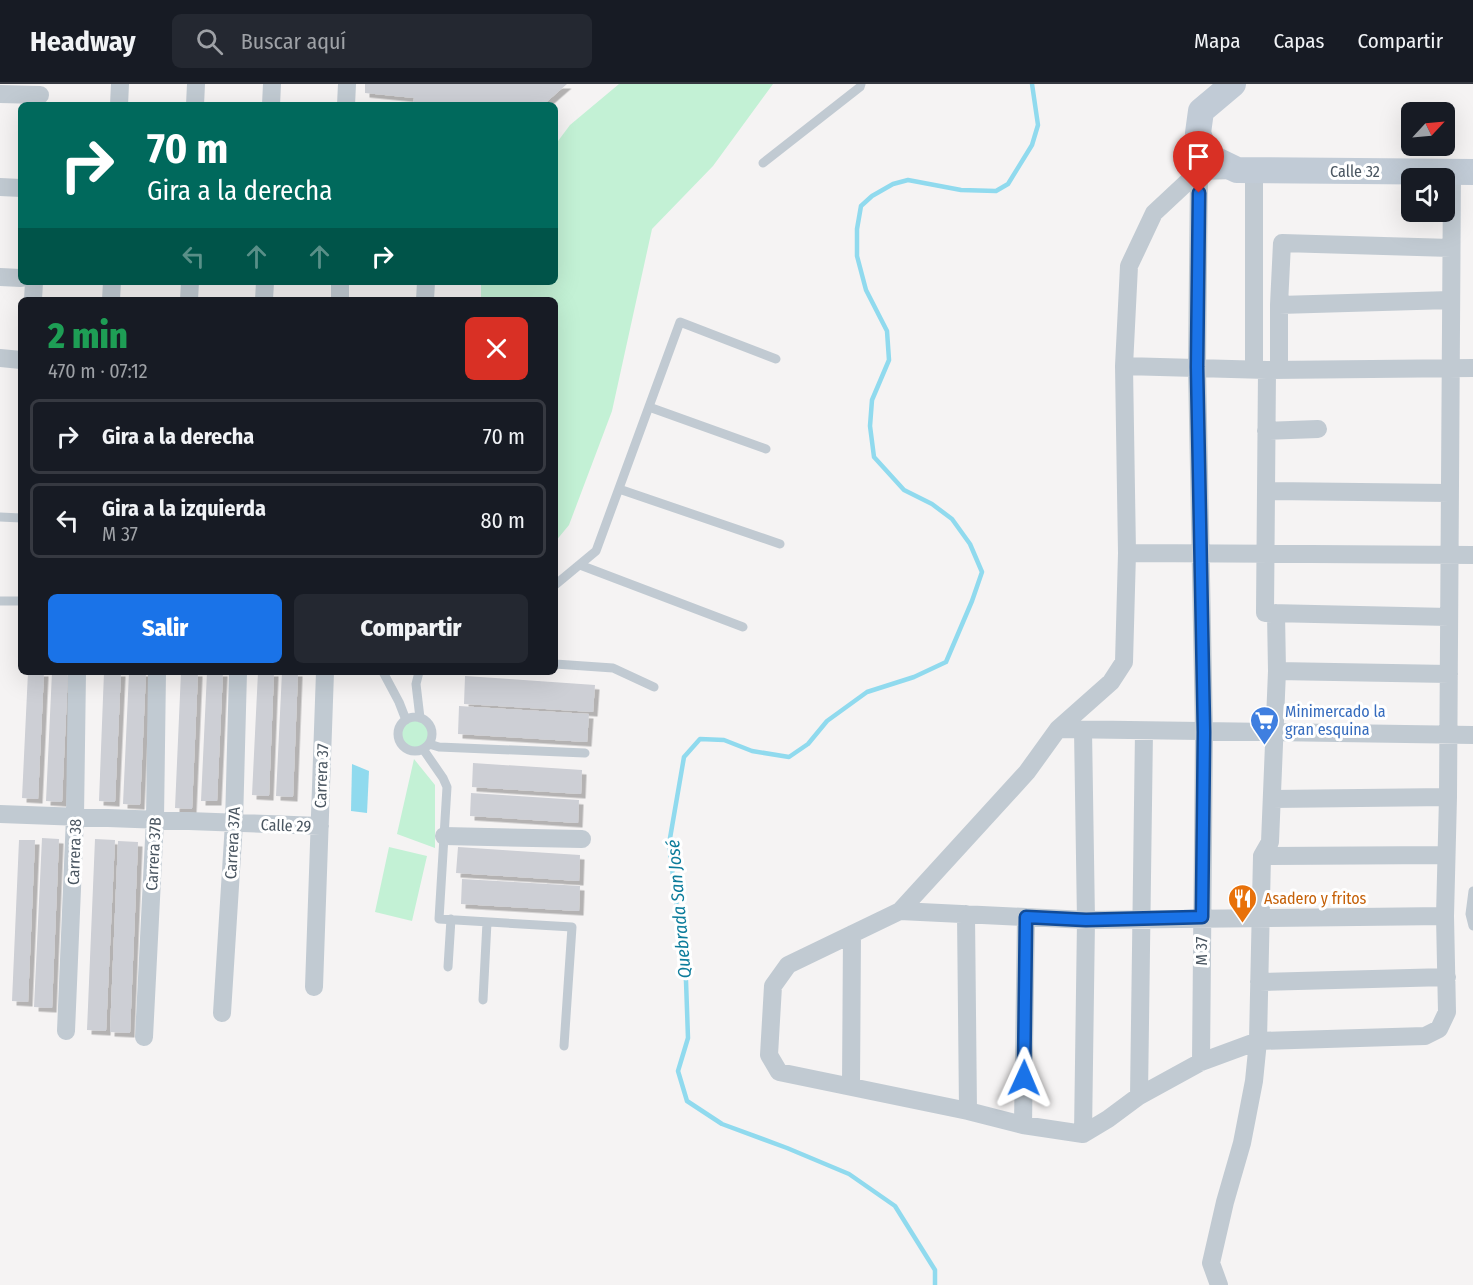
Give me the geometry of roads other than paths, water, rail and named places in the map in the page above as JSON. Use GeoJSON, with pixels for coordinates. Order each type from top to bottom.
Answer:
{"type":"FeatureCollection","features":[{"type":"Feature","properties":{"kind":"street"},"geometry":{"type":"LineString","coordinates":[[119,102],[120,84]]}},
{"type":"Feature","properties":{"kind":"street"},"geometry":{"type":"LineString","coordinates":[[195,102],[196,84]]}},
{"type":"Feature","properties":{"kind":"street"},"geometry":{"type":"LineString","coordinates":[[271,102],[272,84]]}},
{"type":"Feature","properties":{"kind":"street"},"geometry":{"type":"LineString","coordinates":[[346,102],[347,84]]}},
{"type":"Feature","properties":{"kind":"street"},"geometry":{"type":"LineString","coordinates":[[1233,84],[1201,111],[1198,133],[1206,155],[1246,170]]}},
{"type":"Feature","properties":{"kind":"street"},"geometry":{"type":"LineString","coordinates":[[0,94],[40,95]]}},
{"type":"Feature","properties":{"kind":"street"},"geometry":{"type":"LineString","coordinates":[[1246,170],[1199,171],[1154,213],[1129,266],[1124,366],[1127,553],[1124,662],[1111,682],[1058,729],[1027,772],[900,912],[788,965],[773,986],[769,1055],[778,1072],[968,1111],[1023,1125],[1083,1134],[1139,1096],[1201,1062],[1258,1041],[1425,1036],[1439,1029],[1447,1012],[1445,916],[1452,248],[1462,172]]}},
{"type":"Feature","properties":{"kind":"street"},"geometry":{"type":"LineString","coordinates":[[1246,170],[1256,304],[1266,369],[1265,613],[1449,617]]}},
{"type":"Feature","properties":{"kind":"street","name":"Calle 32"},"geometry":{"type":"LineString","coordinates":[[1246,170],[1462,172]]}},
{"type":"Feature","properties":{"kind":"street","name":"M 37"},"geometry":{"type":"LineString","coordinates":[[1199,171],[1197,367],[1204,732],[1201,1062]]}},
{"type":"Feature","properties":{"kind":"street"},"geometry":{"type":"LineString","coordinates":[[0,187],[18,188]]}},
{"type":"Feature","properties":{"kind":"street"},"geometry":{"type":"LineString","coordinates":[[1266,369],[1279,305],[1282,243],[1452,248]]}},
{"type":"Feature","properties":{"kind":"street"},"geometry":{"type":"LineString","coordinates":[[0,277],[18,278]]}},
{"type":"Feature","properties":{"kind":"street"},"geometry":{"type":"LineString","coordinates":[[1279,305],[1451,300]]}},
{"type":"Feature","properties":{"kind":"street"},"geometry":{"type":"LineString","coordinates":[[0,358],[18,360]]}},
{"type":"Feature","properties":{"kind":"street"},"geometry":{"type":"LineString","coordinates":[[1124,366],[1266,369],[1473,368]]}},
{"type":"Feature","properties":{"kind":"street"},"geometry":{"type":"LineString","coordinates":[[1266,431],[1318,429]]}},
{"type":"Feature","properties":{"kind":"street"},"geometry":{"type":"LineString","coordinates":[[1266,491],[1450,493]]}},
{"type":"Feature","properties":{"kind":"street"},"geometry":{"type":"LineString","coordinates":[[1127,553],[1473,555]]}},
{"type":"Feature","properties":{"kind":"street"},"geometry":{"type":"LineString","coordinates":[[1219,1285],[1211,1263],[1242,1143],[1254,1081],[1258,1041],[1262,856],[1270,842],[1272,799],[1277,671],[1276,614]]}},
{"type":"Feature","properties":{"kind":"street"},"geometry":{"type":"LineString","coordinates":[[1277,671],[1449,674]]}},
{"type":"Feature","properties":{"kind":"street","name":"Carrera 38"},"geometry":{"type":"LineString","coordinates":[[66,1032],[75,817],[77,675]]}},
{"type":"Feature","properties":{"kind":"street","name":"Carrera 37B"},"geometry":{"type":"LineString","coordinates":[[144,1037],[155,820],[157,675]]}},
{"type":"Feature","properties":{"kind":"street","name":"Carrera 37A"},"geometry":{"type":"LineString","coordinates":[[222,1013],[234,823],[238,675]]}},
{"type":"Feature","properties":{"kind":"street","name":"Carrera 37"},"geometry":{"type":"LineString","coordinates":[[314,987],[325,675]]}},
{"type":"Feature","properties":{"kind":"street"},"geometry":{"type":"LineString","coordinates":[[1058,729],[1473,735]]}},
{"type":"Feature","properties":{"kind":"street"},"geometry":{"type":"LineString","coordinates":[[1083,729],[1086,920],[1083,1134]]}},
{"type":"Feature","properties":{"kind":"street"},"geometry":{"type":"LineString","coordinates":[[1139,1096],[1144,731]]}},
{"type":"Feature","properties":{"kind":"street"},"geometry":{"type":"LineString","coordinates":[[1272,799],[1448,797]]}},
{"type":"Feature","properties":{"kind":"street","name":"Calle 29"},"geometry":{"type":"LineString","coordinates":[[0,814],[320,826]]}},
{"type":"Feature","properties":{"kind":"street"},"geometry":{"type":"LineString","coordinates":[[444,836],[582,839]]}},
{"type":"Feature","properties":{"kind":"street"},"geometry":{"type":"LineString","coordinates":[[1262,856],[1446,855]]}},
{"type":"Feature","properties":{"kind":"street"},"geometry":{"type":"LineString","coordinates":[[900,912],[1086,920],[1445,916]]}},
{"type":"Feature","properties":{"kind":"street"},"geometry":{"type":"LineString","coordinates":[[966,914],[968,1111]]}},
{"type":"Feature","properties":{"kind":"street"},"geometry":{"type":"LineString","coordinates":[[1023,1125],[1026,917]]}},
{"type":"Feature","properties":{"kind":"street"},"geometry":{"type":"LineString","coordinates":[[851,1086],[852,934]]}},
{"type":"Feature","properties":{"kind":"street"},"geometry":{"type":"LineString","coordinates":[[1259,982],[1447,977]]}},
{"type":"Feature","properties":{"kind":"lane"},"geometry":{"type":"LineString","coordinates":[[763,163],[861,84]]}},
{"type":"Feature","properties":{"kind":"lane"},"geometry":{"type":"LineString","coordinates":[[558,582],[596,551],[680,322],[776,359]]}},
{"type":"Feature","properties":{"kind":"lane"},"geometry":{"type":"LineString","coordinates":[[649,407],[766,449]]}},
{"type":"Feature","properties":{"kind":"lane"},"geometry":{"type":"LineString","coordinates":[[619,489],[780,544]]}},
{"type":"Feature","properties":{"kind":"lane"},"geometry":{"type":"LineString","coordinates":[[0,517],[18,518]]}},
{"type":"Feature","properties":{"kind":"lane"},"geometry":{"type":"LineString","coordinates":[[579,565],[743,627]]}},
{"type":"Feature","properties":{"kind":"lane"},"geometry":{"type":"LineString","coordinates":[[0,601],[18,601]]}},
{"type":"Feature","properties":{"kind":"lane"},"geometry":{"type":"LineString","coordinates":[[558,664],[613,668],[654,687]]}},
{"type":"Feature","properties":{"kind":"lane"},"geometry":{"type":"LineString","coordinates":[[384,675],[406,720]]}},
{"type":"Feature","properties":{"kind":"lane"},"geometry":{"type":"LineString","coordinates":[[418,675],[416,684],[420,718],[430,726],[431,738],[426,746]]}},
{"type":"Feature","properties":{"kind":"lane"},"geometry":{"type":"LineString","coordinates":[[420,718],[406,720],[400,726],[398,734],[401,743],[407,749],[415,751],[426,746],[585,753]]}},
{"type":"Feature","properties":{"kind":"lane"},"geometry":{"type":"LineString","coordinates":[[426,746],[447,787],[439,919],[572,927],[564,1046]]}},
{"type":"Feature","properties":{"kind":"lane"},"geometry":{"type":"LineString","coordinates":[[1473,891],[1470,914],[1473,926]]}},
{"type":"Feature","properties":{"kind":"lane"},"geometry":{"type":"LineString","coordinates":[[448,967],[452,919]]}},
{"type":"Feature","properties":{"kind":"lane"},"geometry":{"type":"LineString","coordinates":[[483,1000],[487,922]]}},
{"type":"Feature","properties":{"kind":"water"},"geometry":{"type":"Polygon","coordinates":[[[352,764],[369,771],[367,813],[351,811],[352,764]]]}},
{"type":"Feature","properties":{"kind":"waterway","name":"Quebrada San José"},"geometry":{"type":"LineString","coordinates":[[935,1285],[935,1270],[895,1206],[849,1174],[722,1124],[687,1101],[678,1071],[688,1038],[686,981],[669,844],[684,757],[700,739],[724,740],[752,751],[789,757],[808,744],[827,721],[867,692],[914,677],[946,662],[982,572],[970,544],[952,519],[932,504],[904,490],[874,457],[870,426],[872,400],[889,360],[887,331],[866,290],[857,256],[857,229],[861,206],[872,196],[893,184],[908,180],[961,190],[996,191],[1008,184],[1032,145],[1038,125],[1032,84]]}},
{"type":"Feature","properties":{"kind":"place","name":"Minimercado la gran esquina"},"geometry":{"type":"Point","coordinates":[1264,746]}},
{"type":"Feature","properties":{"kind":"place","name":"Asadero y fritos"},"geometry":{"type":"Point","coordinates":[1243,924]}}]}
